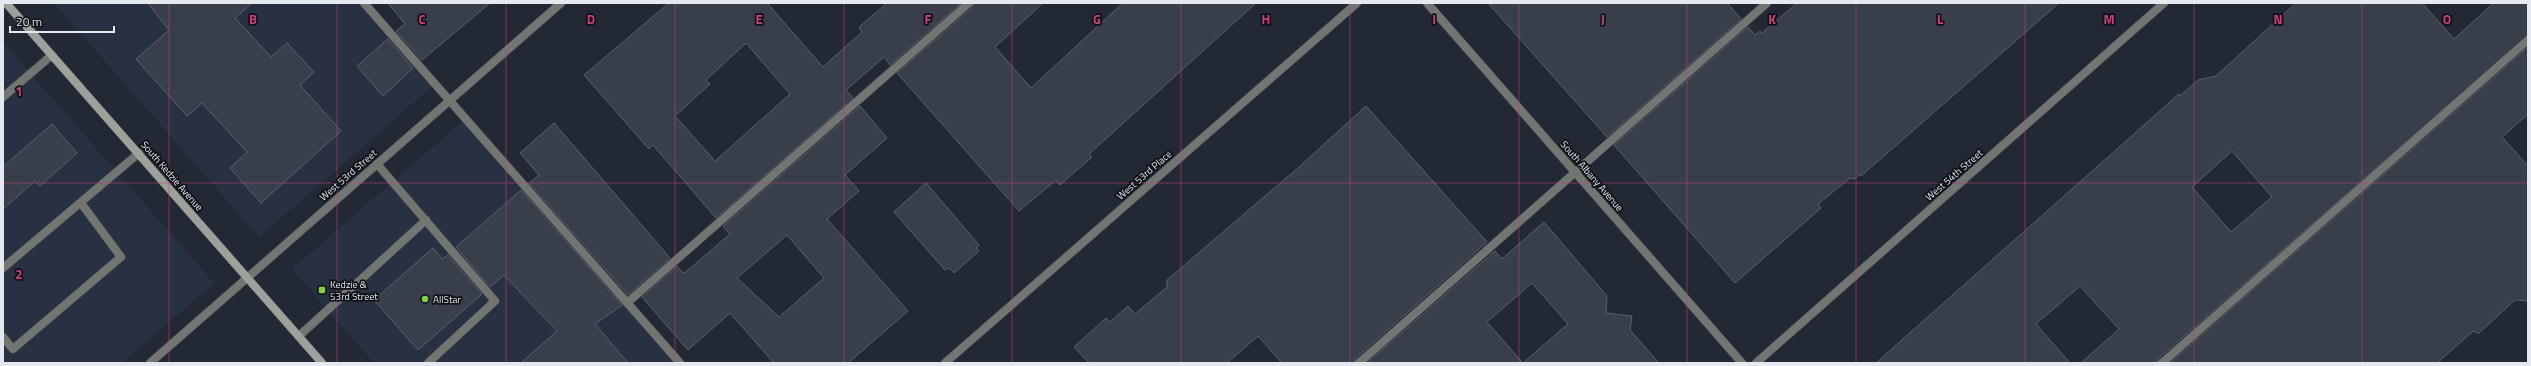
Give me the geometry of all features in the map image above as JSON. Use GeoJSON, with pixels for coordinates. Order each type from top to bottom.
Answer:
{"type":"FeatureCollection","features":[{"type":"Feature","properties":{"kind":"main road","name":"South Kedzie Avenue"},"geometry":{"type":"LineString","coordinates":[[6,3],[322,363]]}},
{"type":"Feature","properties":{"kind":"street"},"geometry":{"type":"LineString","coordinates":[[364,3],[680,363]]}},
{"type":"Feature","properties":{"kind":"street","name":"West 53rd Street"},"geometry":{"type":"LineString","coordinates":[[150,363],[561,3]]}},
{"type":"Feature","properties":{"kind":"street"},"geometry":{"type":"LineString","coordinates":[[627,303],[969,3]]}},
{"type":"Feature","properties":{"kind":"street","name":"West 53rd Place"},"geometry":{"type":"LineString","coordinates":[[945,363],[1357,3]]}},
{"type":"Feature","properties":{"kind":"street","name":"South Albany Avenue"},"geometry":{"type":"LineString","coordinates":[[1427,3],[1742,363]]}},
{"type":"Feature","properties":{"kind":"street"},"geometry":{"type":"LineString","coordinates":[[1359,363],[1767,3]]}},
{"type":"Feature","properties":{"kind":"street","name":"West 54th Street"},"geometry":{"type":"LineString","coordinates":[[1756,363],[2164,3]]}},
{"type":"Feature","properties":{"kind":"street"},"geometry":{"type":"LineString","coordinates":[[2162,363],[2528,40]]}},
{"type":"Feature","properties":{"kind":"street"},"geometry":{"type":"LineString","coordinates":[[3,97],[52,55]]}},
{"type":"Feature","properties":{"kind":"street"},"geometry":{"type":"LineString","coordinates":[[3,268],[139,153]]}},
{"type":"Feature","properties":{"kind":"street"},"geometry":{"type":"LineString","coordinates":[[377,164],[495,301],[428,363]]}},
{"type":"Feature","properties":{"kind":"street"},"geometry":{"type":"LineString","coordinates":[[3,337],[13,349],[121,257],[81,203]]}},
{"type":"Feature","properties":{"kind":"street"},"geometry":{"type":"LineString","coordinates":[[299,336],[426,220]]}},
{"type":"Feature","properties":{"kind":"shaded area"},"geometry":{"type":"Polygon","coordinates":[[[54,3],[364,3],[435,84],[259,237],[54,3]]]}},
{"type":"Feature","properties":{"kind":"shaded area"},"geometry":{"type":"Polygon","coordinates":[[[3,42],[214,283],[122,363],[3,363],[3,42]]]}},
{"type":"Feature","properties":{"kind":"shaded area"},"geometry":{"type":"Polygon","coordinates":[[[465,119],[680,363],[374,363],[292,269],[465,119]]]}},
{"type":"Feature","properties":{"kind":"building"},"geometry":{"type":"Polygon","coordinates":[[[148,3],[252,3],[235,18],[271,57],[287,43],[314,72],[300,85],[341,131],[261,203],[230,168],[247,152],[202,103],[187,116],[136,59],[169,30],[148,3]]]}},
{"type":"Feature","properties":{"kind":"building"},"geometry":{"type":"Polygon","coordinates":[[[388,3],[490,3],[422,60],[396,31],[405,24],[388,3]]]}},
{"type":"Feature","properties":{"kind":"building"},"geometry":{"type":"Polygon","coordinates":[[[669,3],[767,3],[823,67],[862,32],[859,27],[887,3],[961,3],[890,65],[884,57],[846,90],[853,98],[716,218],[653,145],[649,149],[584,75],[669,3]],[[746,43],[706,80],[710,84],[675,116],[715,161],[790,94],[746,43]]]}},
{"type":"Feature","properties":{"kind":"building"},"geometry":{"type":"Polygon","coordinates":[[[974,3],[1043,3],[995,47],[1031,88],[1123,3],[1256,3],[1089,154],[1092,157],[1060,185],[1056,180],[1019,211],[897,73],[973,7],[974,3]]]}},
{"type":"Feature","properties":{"kind":"building"},"geometry":{"type":"Polygon","coordinates":[[[1488,3],[1727,3],[1741,19],[1607,137],[1488,3]]]}},
{"type":"Feature","properties":{"kind":"building"},"geometry":{"type":"Polygon","coordinates":[[[1797,3],[2059,3],[1861,176],[1860,174],[1854,179],[1850,178],[1818,204],[1821,208],[1735,283],[1614,145],[1748,27],[1755,35],[1760,31],[1762,33],[1797,3]]]}},
{"type":"Feature","properties":{"kind":"building"},"geometry":{"type":"Polygon","coordinates":[[[2296,3],[2422,3],[2454,39],[2494,3],[2528,3],[2528,35],[2158,359],[2157,363],[2081,363],[2119,329],[2080,286],[2036,324],[2070,363],[1876,363],[2179,94],[2180,96],[2198,80],[2216,76],[2296,3]],[[2232,151],[2192,187],[2231,232],[2272,197],[2232,151]]]}},
{"type":"Feature","properties":{"kind":"building"},"geometry":{"type":"Polygon","coordinates":[[[388,39],[413,68],[383,96],[357,66],[388,39]]]}},
{"type":"Feature","properties":{"kind":"building"},"geometry":{"type":"Polygon","coordinates":[[[2528,47],[2528,114],[2502,137],[2528,166],[2528,301],[2515,300],[2478,334],[2476,331],[2472,332],[2437,363],[2170,363],[2528,47]]]}},
{"type":"Feature","properties":{"kind":"building"},"geometry":{"type":"Polygon","coordinates":[[[860,106],[887,138],[845,175],[859,191],[827,219],[908,311],[848,363],[774,363],[730,313],[688,350],[642,297],[677,266],[683,273],[687,271],[730,234],[723,226],[860,106]],[[787,235],[737,278],[779,317],[824,278],[787,235]]]}},
{"type":"Feature","properties":{"kind":"building"},"geometry":{"type":"Polygon","coordinates":[[[1366,106],[1487,242],[1355,359],[1354,363],[1282,363],[1258,336],[1227,363],[1089,363],[1074,347],[1106,318],[1110,322],[1128,306],[1135,314],[1167,287],[1167,280],[1299,167],[1366,106]]]}},
{"type":"Feature","properties":{"kind":"building"},"geometry":{"type":"Polygon","coordinates":[[[554,123],[670,258],[628,295],[529,183],[539,175],[520,153],[554,123]]]}},
{"type":"Feature","properties":{"kind":"building"},"geometry":{"type":"Polygon","coordinates":[[[52,124],[77,153],[40,186],[35,181],[3,209],[3,167],[52,124]]]}},
{"type":"Feature","properties":{"kind":"building"},"geometry":{"type":"Polygon","coordinates":[[[926,183],[979,245],[976,248],[979,251],[954,273],[949,268],[945,270],[894,212],[926,183]]]}},
{"type":"Feature","properties":{"kind":"building"},"geometry":{"type":"Polygon","coordinates":[[[521,190],[622,305],[595,324],[628,363],[521,363],[557,331],[504,275],[490,287],[456,247],[521,190]]]}},
{"type":"Feature","properties":{"kind":"building"},"geometry":{"type":"Polygon","coordinates":[[[1544,222],[1607,296],[1606,313],[1632,316],[1630,330],[1659,363],[1523,363],[1367,363],[1495,251],[1502,259],[1544,222]],[[1532,283],[1487,322],[1523,363],[1568,324],[1532,283]]]}},
{"type":"Feature","properties":{"kind":"building","name":"AllStar"},"geometry":{"type":"Polygon","coordinates":[[[433,248],[442,259],[448,255],[482,294],[418,350],[374,300],[433,248]]]}},
{"type":"Feature","properties":{"kind":"place","name":"Kedzie & 53rd Street"},"geometry":{"type":"Point","coordinates":[322,290]}},
{"type":"Feature","properties":{"kind":"place","name":"AllStar"},"geometry":{"type":"Point","coordinates":[425,299]}}]}
